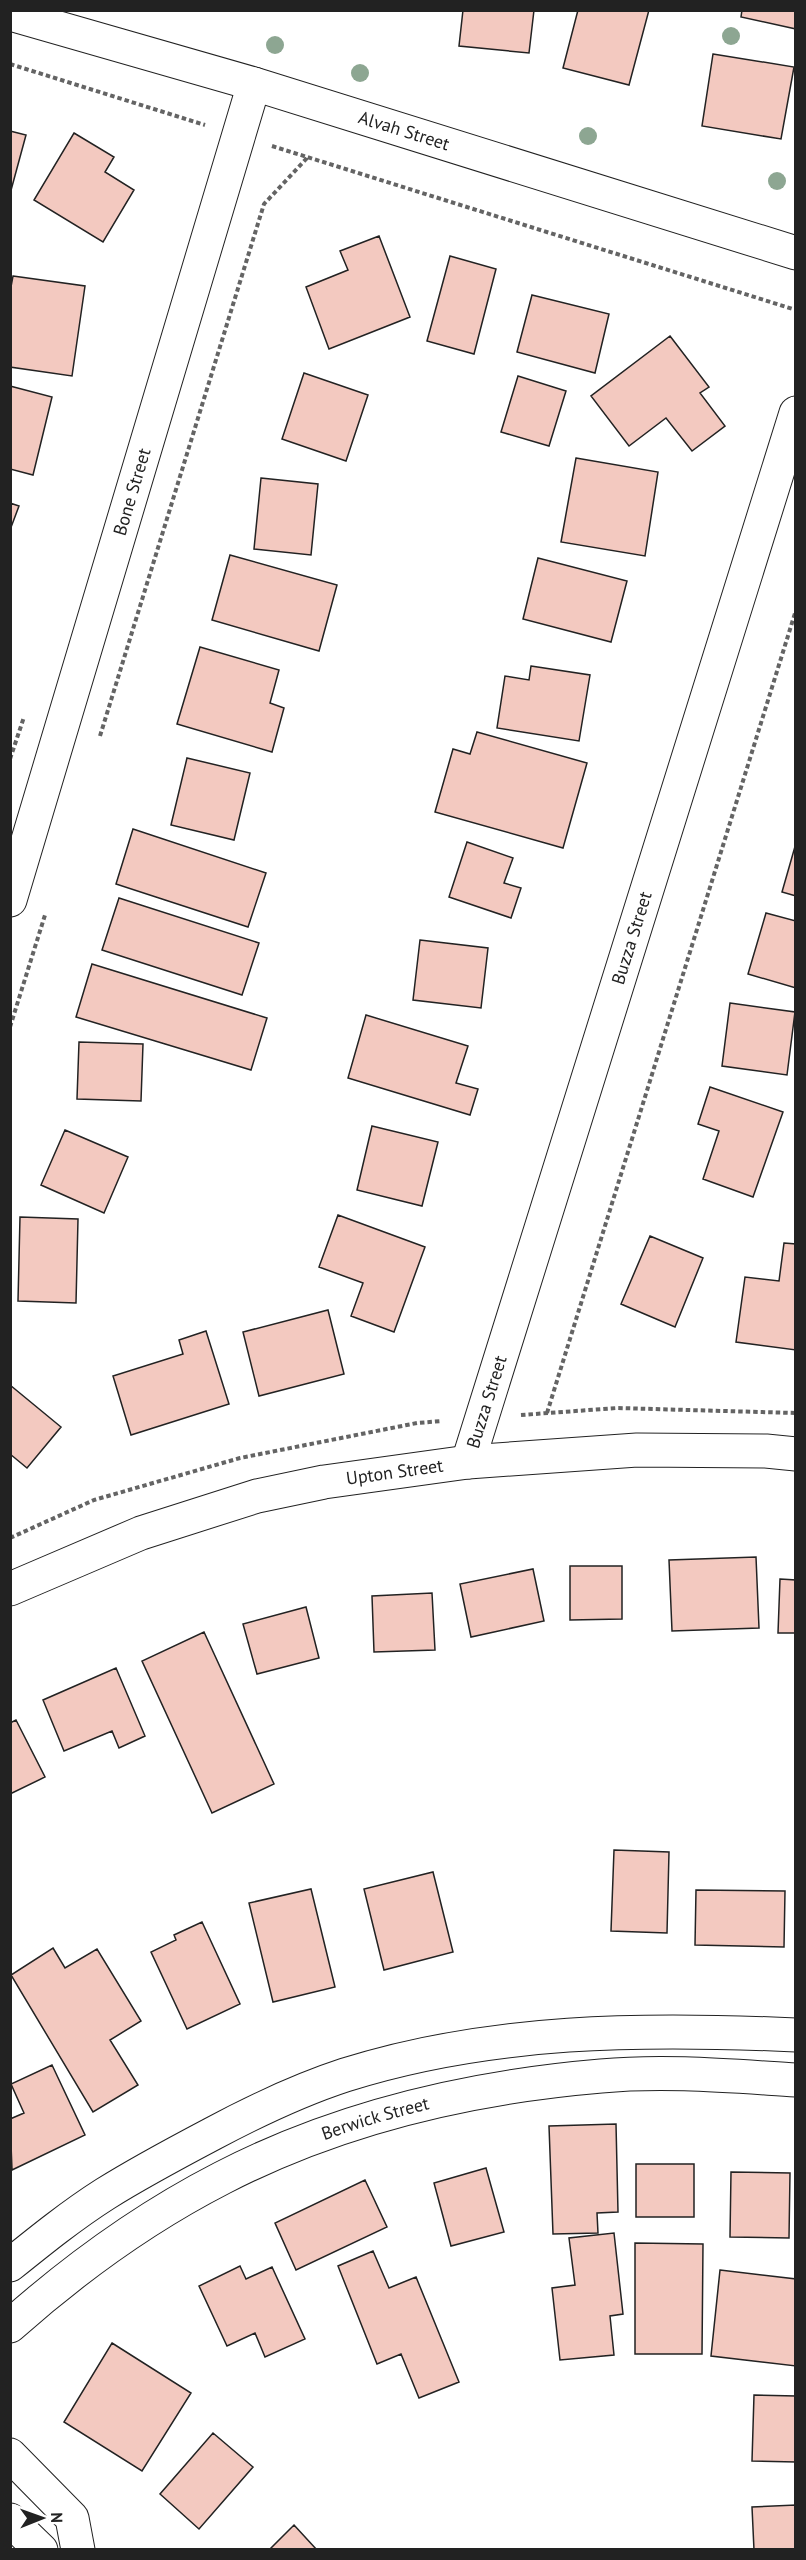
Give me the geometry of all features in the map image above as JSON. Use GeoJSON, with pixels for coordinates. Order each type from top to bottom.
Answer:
{"type":"FeatureCollection","features":[{"type":"Feature","properties":{"kind":"street","name":"Alvah Street"},"geometry":{"type":"LineString","coordinates":[[10,14],[254,84],[795,252]]}},
{"type":"Feature","properties":{"kind":"street","name":"Bone Street"},"geometry":{"type":"LineString","coordinates":[[10,900],[254,84]]}},
{"type":"Feature","properties":{"kind":"street","name":"Buzza Street"},"geometry":{"type":"LineString","coordinates":[[468,1462],[795,412]]}},
{"type":"Feature","properties":{"kind":"street","name":"Upton Street"},"geometry":{"type":"LineString","coordinates":[[10,1589],[141,1533],[257,1496],[324,1482],[468,1462],[638,1450],[766,1451],[795,1454]]}},
{"type":"Feature","properties":{"kind":"street"},"geometry":{"type":"LineString","coordinates":[[10,2265],[104,2195],[164,2160],[264,2106],[344,2075],[423,2055],[510,2040],[648,2031],[795,2035]]}},
{"type":"Feature","properties":{"kind":"street","name":"Berwick Street"},"geometry":{"type":"LineString","coordinates":[[10,2326],[99,2255],[165,2210],[222,2177],[288,2148],[384,2115],[451,2098],[602,2076],[697,2074],[795,2080]]}},
{"type":"Feature","properties":{"kind":"street"},"geometry":{"type":"LineString","coordinates":[[10,2455],[72,2518],[78,2550]]}},
{"type":"Feature","properties":{"kind":"street"},"geometry":{"type":"LineString","coordinates":[[10,2520],[41,2550]]}},
{"type":"Feature","properties":{"kind":"path"},"geometry":{"type":"LineString","coordinates":[[10,64],[795,310]]}},
{"type":"Feature","properties":{"kind":"path"},"geometry":{"type":"LineString","coordinates":[[99,741],[264,204],[308,158]]}},
{"type":"Feature","properties":{"kind":"path"},"geometry":{"type":"LineString","coordinates":[[547,1413],[795,610]]}},
{"type":"Feature","properties":{"kind":"path"},"geometry":{"type":"LineString","coordinates":[[10,1027],[46,913]]}},
{"type":"Feature","properties":{"kind":"building"},"geometry":{"type":"Polygon","coordinates":[[[463,10],[534,10],[529,53],[459,46],[463,10]]]}},
{"type":"Feature","properties":{"kind":"building"},"geometry":{"type":"Polygon","coordinates":[[[578,10],[649,10],[629,85],[563,68],[578,10]]]}},
{"type":"Feature","properties":{"kind":"building"},"geometry":{"type":"Polygon","coordinates":[[[742,10],[796,10],[796,29],[741,17],[742,10]]]}},
{"type":"Feature","properties":{"kind":"building"},"geometry":{"type":"Polygon","coordinates":[[[713,54],[794,67],[781,139],[702,126],[713,54]]]}},
{"type":"Feature","properties":{"kind":"building"},"geometry":{"type":"Polygon","coordinates":[[[10,131],[26,135],[10,194],[10,131]]]}},
{"type":"Feature","properties":{"kind":"building"},"geometry":{"type":"Polygon","coordinates":[[[74,133],[114,157],[105,172],[134,190],[103,242],[34,200],[74,133]]]}},
{"type":"Feature","properties":{"kind":"building"},"geometry":{"type":"Polygon","coordinates":[[[379,236],[410,317],[329,349],[306,287],[348,270],[340,251],[379,236]]]}},
{"type":"Feature","properties":{"kind":"building"},"geometry":{"type":"Polygon","coordinates":[[[450,256],[496,269],[474,354],[427,341],[450,256]]]}},
{"type":"Feature","properties":{"kind":"building"},"geometry":{"type":"Polygon","coordinates":[[[13,276],[85,286],[72,376],[10,367],[10,292],[13,276]]]}},
{"type":"Feature","properties":{"kind":"building"},"geometry":{"type":"Polygon","coordinates":[[[532,295],[609,314],[595,373],[517,352],[532,295]]]}},
{"type":"Feature","properties":{"kind":"building"},"geometry":{"type":"Polygon","coordinates":[[[670,336],[709,387],[700,393],[725,426],[692,451],[666,418],[629,446],[591,396],[670,336]]]}},
{"type":"Feature","properties":{"kind":"building"},"geometry":{"type":"Polygon","coordinates":[[[304,373],[368,395],[346,461],[282,439],[304,373]]]}},
{"type":"Feature","properties":{"kind":"building"},"geometry":{"type":"Polygon","coordinates":[[[518,376],[566,391],[549,446],[501,432],[518,376]]]}},
{"type":"Feature","properties":{"kind":"building"},"geometry":{"type":"Polygon","coordinates":[[[10,386],[52,397],[33,475],[10,469],[10,386]]]}},
{"type":"Feature","properties":{"kind":"building"},"geometry":{"type":"Polygon","coordinates":[[[576,458],[658,472],[645,556],[561,542],[576,458]]]}},
{"type":"Feature","properties":{"kind":"building"},"geometry":{"type":"Polygon","coordinates":[[[261,478],[318,484],[311,555],[254,549],[261,478]]]}},
{"type":"Feature","properties":{"kind":"building"},"geometry":{"type":"Polygon","coordinates":[[[10,503],[19,506],[10,530],[10,503]]]}},
{"type":"Feature","properties":{"kind":"building"},"geometry":{"type":"Polygon","coordinates":[[[230,555],[337,585],[319,651],[212,620],[230,555]]]}},
{"type":"Feature","properties":{"kind":"building"},"geometry":{"type":"Polygon","coordinates":[[[538,558],[627,581],[611,642],[523,619],[538,558]]]}},
{"type":"Feature","properties":{"kind":"building"},"geometry":{"type":"Polygon","coordinates":[[[200,647],[279,670],[270,703],[284,708],[272,752],[177,724],[200,647]]]}},
{"type":"Feature","properties":{"kind":"building"},"geometry":{"type":"Polygon","coordinates":[[[531,666],[590,675],[579,741],[497,728],[505,676],[529,680],[531,666]]]}},
{"type":"Feature","properties":{"kind":"building"},"geometry":{"type":"Polygon","coordinates":[[[477,732],[587,763],[563,848],[435,812],[453,749],[470,754],[477,732]]]}},
{"type":"Feature","properties":{"kind":"building"},"geometry":{"type":"Polygon","coordinates":[[[187,758],[250,773],[234,840],[171,825],[187,758]]]}},
{"type":"Feature","properties":{"kind":"building"},"geometry":{"type":"Polygon","coordinates":[[[133,829],[266,873],[248,927],[116,884],[133,829]]]}},
{"type":"Feature","properties":{"kind":"building"},"geometry":{"type":"Polygon","coordinates":[[[467,842],[513,858],[504,883],[521,888],[511,918],[449,897],[467,842]]]}},
{"type":"Feature","properties":{"kind":"building"},"geometry":{"type":"Polygon","coordinates":[[[796,843],[796,896],[782,892],[796,843]]]}},
{"type":"Feature","properties":{"kind":"building"},"geometry":{"type":"Polygon","coordinates":[[[119,898],[259,943],[242,995],[102,950],[119,898]]]}},
{"type":"Feature","properties":{"kind":"building"},"geometry":{"type":"Polygon","coordinates":[[[766,913],[796,921],[796,988],[748,974],[766,913]]]}},
{"type":"Feature","properties":{"kind":"building"},"geometry":{"type":"Polygon","coordinates":[[[420,940],[488,948],[481,1008],[413,1000],[420,940]]]}},
{"type":"Feature","properties":{"kind":"building"},"geometry":{"type":"Polygon","coordinates":[[[92,964],[267,1018],[251,1070],[76,1017],[92,964]]]}},
{"type":"Feature","properties":{"kind":"building"},"geometry":{"type":"Polygon","coordinates":[[[730,1003],[795,1012],[787,1075],[722,1066],[730,1003]]]}},
{"type":"Feature","properties":{"kind":"building"},"geometry":{"type":"Polygon","coordinates":[[[366,1015],[468,1046],[456,1083],[478,1089],[470,1115],[348,1078],[366,1015]]]}},
{"type":"Feature","properties":{"kind":"building"},"geometry":{"type":"Polygon","coordinates":[[[79,1042],[143,1044],[141,1101],[77,1099],[79,1042]]]}},
{"type":"Feature","properties":{"kind":"building"},"geometry":{"type":"Polygon","coordinates":[[[710,1087],[783,1112],[753,1197],[703,1179],[719,1131],[698,1124],[710,1087]]]}},
{"type":"Feature","properties":{"kind":"building"},"geometry":{"type":"Polygon","coordinates":[[[372,1126],[438,1142],[422,1206],[357,1190],[372,1126]]]}},
{"type":"Feature","properties":{"kind":"building"},"geometry":{"type":"Polygon","coordinates":[[[65,1130],[128,1157],[104,1213],[41,1185],[65,1130]]]}},
{"type":"Feature","properties":{"kind":"building"},"geometry":{"type":"Polygon","coordinates":[[[338,1215],[425,1247],[394,1332],[351,1316],[363,1283],[319,1267],[338,1215]]]}},
{"type":"Feature","properties":{"kind":"building"},"geometry":{"type":"Polygon","coordinates":[[[20,1217],[78,1219],[76,1303],[18,1301],[20,1217]]]}},
{"type":"Feature","properties":{"kind":"building"},"geometry":{"type":"Polygon","coordinates":[[[650,1236],[703,1258],[675,1327],[621,1304],[650,1236]]]}},
{"type":"Feature","properties":{"kind":"building"},"geometry":{"type":"Polygon","coordinates":[[[784,1243],[796,1244],[796,1350],[736,1342],[745,1277],[779,1281],[784,1243]]]}},
{"type":"Feature","properties":{"kind":"building"},"geometry":{"type":"Polygon","coordinates":[[[328,1310],[344,1374],[259,1396],[243,1332],[328,1310]]]}},
{"type":"Feature","properties":{"kind":"building"},"geometry":{"type":"Polygon","coordinates":[[[206,1331],[229,1404],[131,1435],[113,1376],[183,1354],[179,1340],[206,1331]]]}},
{"type":"Feature","properties":{"kind":"building"},"geometry":{"type":"Polygon","coordinates":[[[10,1385],[61,1427],[27,1468],[10,1454],[10,1385]]]}},
{"type":"Feature","properties":{"kind":"building"},"geometry":{"type":"Polygon","coordinates":[[[756,1557],[759,1628],[672,1631],[669,1560],[756,1557]]]}},
{"type":"Feature","properties":{"kind":"building"},"geometry":{"type":"Polygon","coordinates":[[[570,1566],[622,1566],[622,1619],[570,1620],[570,1566]]]}},
{"type":"Feature","properties":{"kind":"building"},"geometry":{"type":"Polygon","coordinates":[[[533,1569],[544,1621],[471,1637],[460,1584],[533,1569]]]}},
{"type":"Feature","properties":{"kind":"building"},"geometry":{"type":"Polygon","coordinates":[[[780,1579],[796,1580],[796,1633],[778,1633],[780,1579]]]}},
{"type":"Feature","properties":{"kind":"building"},"geometry":{"type":"Polygon","coordinates":[[[432,1593],[435,1650],[374,1652],[372,1596],[432,1593]]]}},
{"type":"Feature","properties":{"kind":"building"},"geometry":{"type":"Polygon","coordinates":[[[306,1607],[319,1658],[257,1674],[243,1624],[306,1607]]]}},
{"type":"Feature","properties":{"kind":"building"},"geometry":{"type":"Polygon","coordinates":[[[204,1632],[274,1784],[212,1813],[142,1661],[204,1632]]]}},
{"type":"Feature","properties":{"kind":"building"},"geometry":{"type":"Polygon","coordinates":[[[116,1668],[145,1736],[119,1748],[112,1731],[64,1751],[43,1700],[116,1668]]]}},
{"type":"Feature","properties":{"kind":"building"},"geometry":{"type":"Polygon","coordinates":[[[16,1720],[45,1777],[10,1794],[10,1723],[16,1720]]]}},
{"type":"Feature","properties":{"kind":"building"},"geometry":{"type":"Polygon","coordinates":[[[614,1850],[669,1852],[667,1933],[611,1931],[614,1850]]]}},
{"type":"Feature","properties":{"kind":"building"},"geometry":{"type":"Polygon","coordinates":[[[433,1872],[453,1952],[384,1970],[364,1889],[433,1872]]]}},
{"type":"Feature","properties":{"kind":"building"},"geometry":{"type":"Polygon","coordinates":[[[311,1889],[335,1987],[273,2002],[249,1903],[311,1889]]]}},
{"type":"Feature","properties":{"kind":"building"},"geometry":{"type":"Polygon","coordinates":[[[696,1890],[785,1891],[784,1947],[695,1945],[696,1890]]]}},
{"type":"Feature","properties":{"kind":"building"},"geometry":{"type":"Polygon","coordinates":[[[202,1922],[240,2004],[187,2029],[151,1952],[176,1940],[174,1935],[202,1922]]]}},
{"type":"Feature","properties":{"kind":"building"},"geometry":{"type":"Polygon","coordinates":[[[53,1948],[65,1968],[97,1949],[141,2021],[110,2040],[138,2085],[93,2112],[11,1975],[53,1948]]]}},
{"type":"Feature","properties":{"kind":"building"},"geometry":{"type":"Polygon","coordinates":[[[52,2065],[85,2135],[12,2170],[10,2119],[24,2113],[11,2084],[52,2065]]]}},
{"type":"Feature","properties":{"kind":"building"},"geometry":{"type":"Polygon","coordinates":[[[616,2124],[618,2212],[597,2213],[598,2233],[553,2234],[549,2126],[616,2124]]]}},
{"type":"Feature","properties":{"kind":"building"},"geometry":{"type":"Polygon","coordinates":[[[636,2164],[694,2164],[694,2217],[636,2217],[636,2164]]]}},
{"type":"Feature","properties":{"kind":"building"},"geometry":{"type":"Polygon","coordinates":[[[486,2168],[504,2232],[451,2246],[434,2183],[486,2168]]]}},
{"type":"Feature","properties":{"kind":"building"},"geometry":{"type":"Polygon","coordinates":[[[731,2172],[790,2173],[789,2238],[730,2237],[731,2172]]]}},
{"type":"Feature","properties":{"kind":"building"},"geometry":{"type":"Polygon","coordinates":[[[365,2180],[387,2227],[296,2270],[275,2223],[365,2180]]]}},
{"type":"Feature","properties":{"kind":"building"},"geometry":{"type":"Polygon","coordinates":[[[614,2233],[623,2314],[610,2316],[614,2355],[560,2360],[552,2288],[575,2285],[569,2238],[614,2233]]]}},
{"type":"Feature","properties":{"kind":"building"},"geometry":{"type":"Polygon","coordinates":[[[635,2243],[703,2244],[702,2354],[635,2354],[635,2243]]]}},
{"type":"Feature","properties":{"kind":"building"},"geometry":{"type":"Polygon","coordinates":[[[373,2251],[389,2288],[416,2277],[459,2382],[419,2398],[401,2354],[377,2364],[338,2266],[373,2251]]]}},
{"type":"Feature","properties":{"kind":"building"},"geometry":{"type":"Polygon","coordinates":[[[240,2266],[246,2279],[272,2267],[305,2339],[265,2357],[255,2333],[227,2346],[199,2286],[240,2266]]]}},
{"type":"Feature","properties":{"kind":"building"},"geometry":{"type":"Polygon","coordinates":[[[720,2270],[796,2279],[796,2366],[711,2356],[720,2270]]]}},
{"type":"Feature","properties":{"kind":"building"},"geometry":{"type":"Polygon","coordinates":[[[112,2343],[191,2393],[142,2471],[64,2422],[112,2343]]]}},
{"type":"Feature","properties":{"kind":"building"},"geometry":{"type":"Polygon","coordinates":[[[754,2395],[796,2396],[796,2462],[752,2461],[754,2395]]]}},
{"type":"Feature","properties":{"kind":"building"},"geometry":{"type":"Polygon","coordinates":[[[213,2433],[253,2467],[199,2529],[160,2494],[213,2433]]]}},
{"type":"Feature","properties":{"kind":"building"},"geometry":{"type":"Polygon","coordinates":[[[796,2505],[796,2550],[754,2550],[752,2507],[796,2505]]]}},
{"type":"Feature","properties":{"kind":"building"},"geometry":{"type":"Polygon","coordinates":[[[294,2525],[317,2550],[269,2550],[294,2525]]]}}]}
